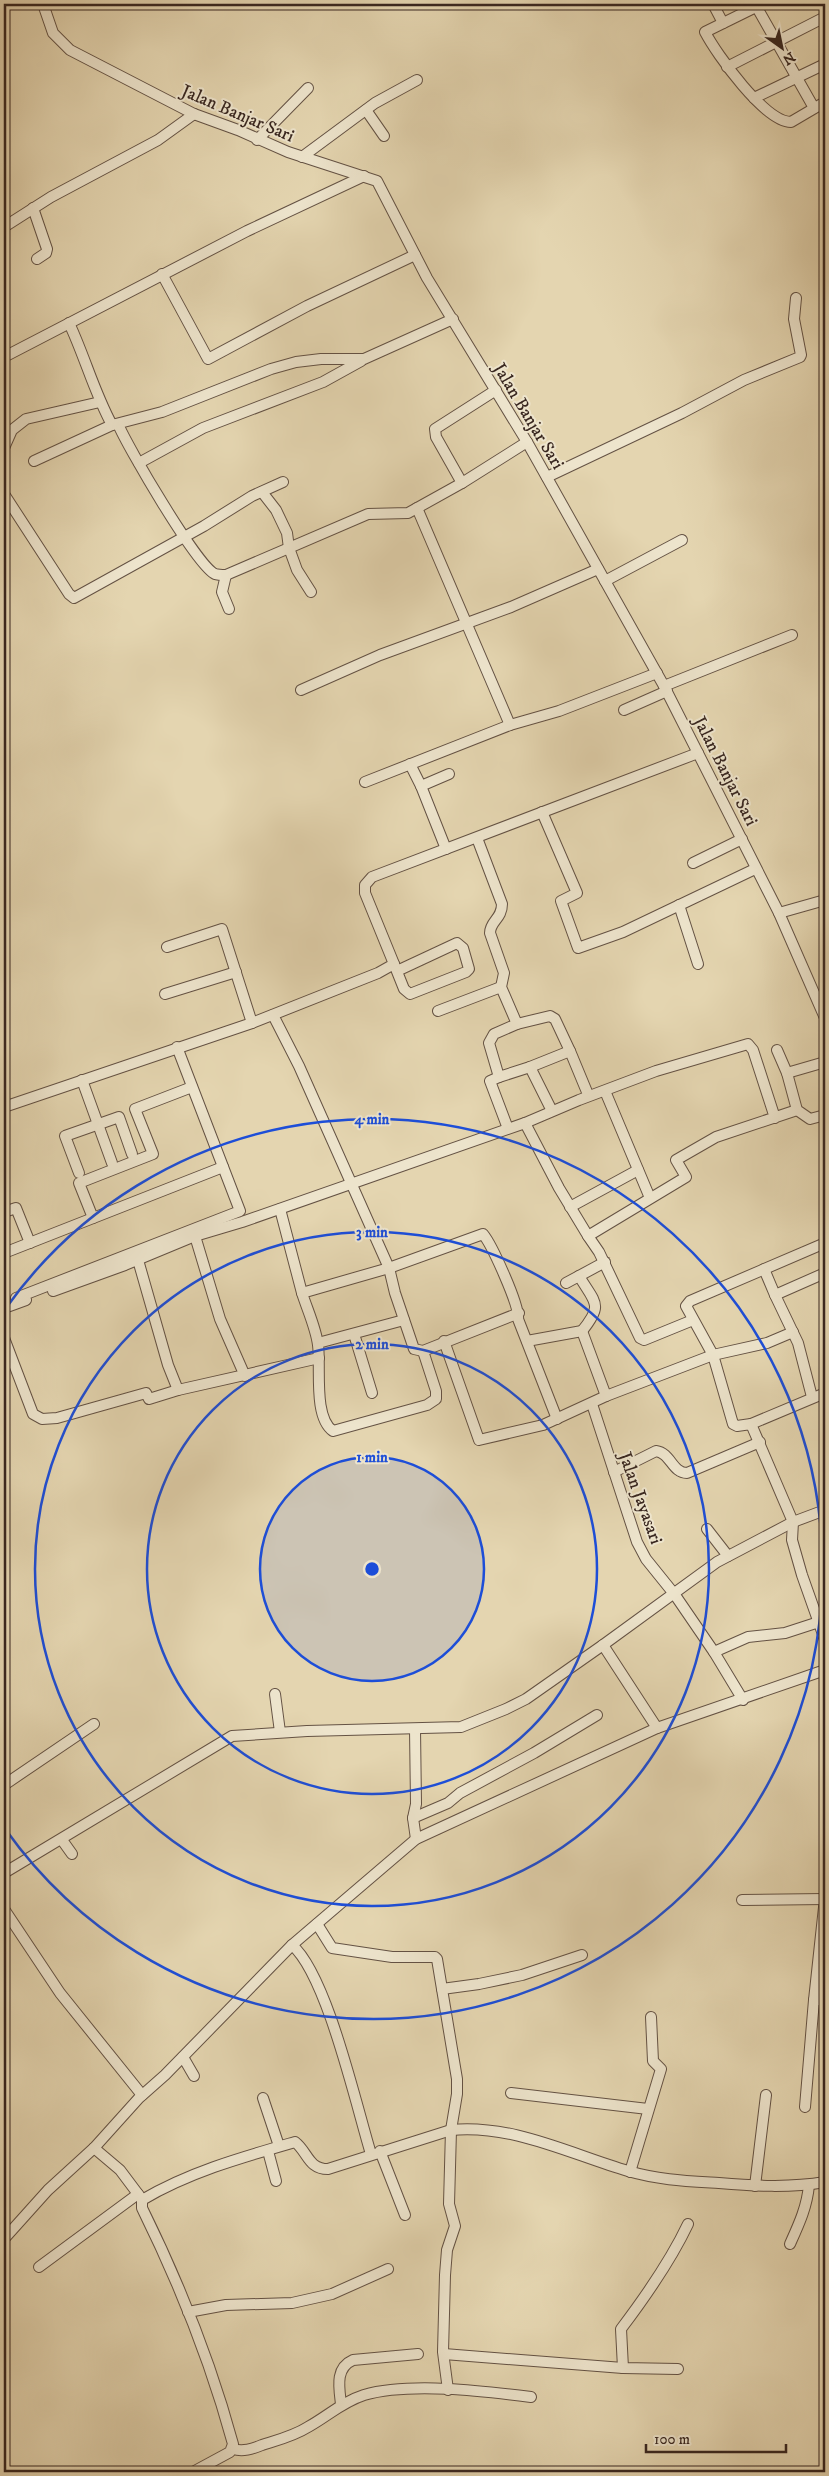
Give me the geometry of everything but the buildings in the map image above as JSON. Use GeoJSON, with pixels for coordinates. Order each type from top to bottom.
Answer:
{"type":"FeatureCollection","features":[{"type":"Feature","properties":{"kind":"street","name":"Jalan Banjar Sari"},"geometry":{"type":"LineString","coordinates":[[43,4],[53,33],[70,50],[194,114],[238,130],[257,140],[377,181],[427,278],[527,442],[666,688],[742,839],[755,869],[779,913],[824,1011]]}},
{"type":"Feature","properties":{"kind":"street"},"geometry":{"type":"LineString","coordinates":[[713,4],[723,23]]}},
{"type":"Feature","properties":{"kind":"street"},"geometry":{"type":"LineString","coordinates":[[814,108],[758,5],[705,32],[727,67],[754,98],[778,119],[791,122],[825,102]]}},
{"type":"Feature","properties":{"kind":"street"},"geometry":{"type":"LineString","coordinates":[[727,67],[776,40],[825,17]]}},
{"type":"Feature","properties":{"kind":"street"},"geometry":{"type":"LineString","coordinates":[[754,98],[825,64]]}},
{"type":"Feature","properties":{"kind":"street"},"geometry":{"type":"LineString","coordinates":[[302,156],[366,110],[417,80]]}},
{"type":"Feature","properties":{"kind":"street"},"geometry":{"type":"LineString","coordinates":[[257,140],[308,88]]}},
{"type":"Feature","properties":{"kind":"street"},"geometry":{"type":"LineString","coordinates":[[366,110],[384,136]]}},
{"type":"Feature","properties":{"kind":"street"},"geometry":{"type":"LineString","coordinates":[[4,227],[33,208],[158,140],[194,114]]}},
{"type":"Feature","properties":{"kind":"street"},"geometry":{"type":"LineString","coordinates":[[4,357],[162,274],[364,176]]}},
{"type":"Feature","properties":{"kind":"street"},"geometry":{"type":"LineString","coordinates":[[33,208],[47,249],[46,253],[37,259]]}},
{"type":"Feature","properties":{"kind":"street"},"geometry":{"type":"LineString","coordinates":[[162,274],[208,359],[307,306],[415,255]]}},
{"type":"Feature","properties":{"kind":"street"},"geometry":{"type":"LineString","coordinates":[[547,477],[682,413],[744,380],[800,357],[802,355],[794,319],[796,298]]}},
{"type":"Feature","properties":{"kind":"street"},"geometry":{"type":"LineString","coordinates":[[139,463],[204,428],[323,382],[364,360],[453,318]]}},
{"type":"Feature","properties":{"kind":"street"},"geometry":{"type":"LineString","coordinates":[[69,323],[100,402],[184,536],[204,565],[215,575],[226,575],[368,514],[408,513],[462,483],[527,442]]}},
{"type":"Feature","properties":{"kind":"street"},"geometry":{"type":"LineString","coordinates":[[34,461],[115,424],[162,412],[272,369],[296,362],[321,359],[364,360]]}},
{"type":"Feature","properties":{"kind":"street"},"geometry":{"type":"LineString","coordinates":[[462,483],[436,436],[435,429],[496,390]]}},
{"type":"Feature","properties":{"kind":"street"},"geometry":{"type":"LineString","coordinates":[[4,448],[8,431],[26,419],[100,402]]}},
{"type":"Feature","properties":{"kind":"street"},"geometry":{"type":"LineString","coordinates":[[4,494],[69,594],[74,598],[283,482]]}},
{"type":"Feature","properties":{"kind":"street"},"geometry":{"type":"LineString","coordinates":[[262,492],[272,503],[283,526],[288,548],[310,592]]}},
{"type":"Feature","properties":{"kind":"street"},"geometry":{"type":"LineString","coordinates":[[417,508],[510,725]]}},
{"type":"Feature","properties":{"kind":"street"},"geometry":{"type":"LineString","coordinates":[[605,581],[682,540]]}},
{"type":"Feature","properties":{"kind":"street"},"geometry":{"type":"LineString","coordinates":[[301,690],[380,655],[598,570]]}},
{"type":"Feature","properties":{"kind":"street"},"geometry":{"type":"LineString","coordinates":[[226,575],[222,592],[229,609]]}},
{"type":"Feature","properties":{"kind":"street"},"geometry":{"type":"LineString","coordinates":[[624,710],[666,688],[792,635]]}},
{"type":"Feature","properties":{"kind":"street"},"geometry":{"type":"LineString","coordinates":[[365,782],[510,725],[560,711],[657,673]]}},
{"type":"Feature","properties":{"kind":"street"},"geometry":{"type":"LineString","coordinates":[[4,1107],[273,1015],[378,973],[395,967],[457,943],[463,948],[469,969],[466,972],[413,994],[404,989],[395,967],[366,892],[365,886],[368,880],[380,873],[477,838],[698,753]]}},
{"type":"Feature","properties":{"kind":"street"},"geometry":{"type":"LineString","coordinates":[[410,764],[421,786],[446,849]]}},
{"type":"Feature","properties":{"kind":"street"},"geometry":{"type":"LineString","coordinates":[[421,786],[449,774]]}},
{"type":"Feature","properties":{"kind":"street"},"geometry":{"type":"LineString","coordinates":[[542,812],[577,893],[561,901],[578,948],[623,932],[755,869]]}},
{"type":"Feature","properties":{"kind":"street"},"geometry":{"type":"LineString","coordinates":[[477,838],[502,904],[502,912],[490,928],[492,943],[504,973],[501,988],[517,1024]]}},
{"type":"Feature","properties":{"kind":"street"},"geometry":{"type":"LineString","coordinates":[[693,863],[742,839]]}},
{"type":"Feature","properties":{"kind":"street"},"geometry":{"type":"LineString","coordinates":[[779,913],[825,900]]}},
{"type":"Feature","properties":{"kind":"street"},"geometry":{"type":"LineString","coordinates":[[679,906],[698,964]]}},
{"type":"Feature","properties":{"kind":"street"},"geometry":{"type":"LineString","coordinates":[[167,947],[222,929],[252,1022]]}},
{"type":"Feature","properties":{"kind":"street"},"geometry":{"type":"LineString","coordinates":[[165,994],[236,972]]}},
{"type":"Feature","properties":{"kind":"street"},"geometry":{"type":"LineString","coordinates":[[438,1011],[501,988]]}},
{"type":"Feature","properties":{"kind":"street"},"geometry":{"type":"LineString","coordinates":[[273,1015],[352,1183],[389,1268],[414,1350],[423,1351],[444,1341],[519,1313]]}},
{"type":"Feature","properties":{"kind":"street"},"geometry":{"type":"LineString","coordinates":[[499,1077],[489,1040],[496,1033],[517,1024],[550,1016],[555,1019],[588,1092]]}},
{"type":"Feature","properties":{"kind":"street"},"geometry":{"type":"LineString","coordinates":[[4,1308],[138,1260],[195,1236],[280,1209],[525,1123],[656,1071],[748,1044],[753,1050],[775,1118]]}},
{"type":"Feature","properties":{"kind":"street"},"geometry":{"type":"LineString","coordinates":[[16,1298],[240,1211],[176,1047]]}},
{"type":"Feature","properties":{"kind":"street"},"geometry":{"type":"LineString","coordinates":[[777,1050],[787,1073],[797,1110],[810,1119],[825,1115]]}},
{"type":"Feature","properties":{"kind":"street"},"geometry":{"type":"LineString","coordinates":[[507,1126],[490,1081],[570,1051]]}},
{"type":"Feature","properties":{"kind":"street"},"geometry":{"type":"LineString","coordinates":[[787,1073],[825,1062]]}},
{"type":"Feature","properties":{"kind":"street"},"geometry":{"type":"LineString","coordinates":[[530,1067],[550,1107]]}},
{"type":"Feature","properties":{"kind":"street"},"geometry":{"type":"LineString","coordinates":[[82,1080],[112,1163]]}},
{"type":"Feature","properties":{"kind":"street"},"geometry":{"type":"LineString","coordinates":[[93,1218],[79,1183],[153,1154],[135,1109],[192,1087]]}},
{"type":"Feature","properties":{"kind":"street"},"geometry":{"type":"LineString","coordinates":[[605,1091],[650,1198]]}},
{"type":"Feature","properties":{"kind":"street"},"geometry":{"type":"LineString","coordinates":[[588,1236],[686,1177],[676,1160],[716,1137],[797,1110]]}},
{"type":"Feature","properties":{"kind":"street"},"geometry":{"type":"LineString","coordinates":[[79,1174],[65,1136],[118,1117],[132,1154]]}},
{"type":"Feature","properties":{"kind":"street"},"geometry":{"type":"LineString","coordinates":[[525,1123],[570,1207],[604,1262],[640,1338],[644,1340],[693,1320]]}},
{"type":"Feature","properties":{"kind":"street"},"geometry":{"type":"LineString","coordinates":[[4,1253],[223,1167]]}},
{"type":"Feature","properties":{"kind":"street"},"geometry":{"type":"LineString","coordinates":[[570,1207],[638,1170]]}},
{"type":"Feature","properties":{"kind":"street"},"geometry":{"type":"LineString","coordinates":[[4,1212],[16,1208],[30,1243]]}},
{"type":"Feature","properties":{"kind":"street"},"geometry":{"type":"LineString","coordinates":[[280,1209],[302,1293],[318,1343],[319,1396],[328,1427],[333,1431],[427,1405],[436,1399],[436,1391],[423,1351]]}},
{"type":"Feature","properties":{"kind":"street"},"geometry":{"type":"LineString","coordinates":[[302,1293],[389,1268],[482,1234],[511,1290],[519,1313],[518,1319],[557,1419]]}},
{"type":"Feature","properties":{"kind":"street"},"geometry":{"type":"LineString","coordinates":[[195,1236],[220,1318],[245,1376]]}},
{"type":"Feature","properties":{"kind":"street"},"geometry":{"type":"LineString","coordinates":[[825,1243],[690,1301],[686,1306],[713,1355],[733,1424],[744,1426],[751,1424],[825,1393]]}},
{"type":"Feature","properties":{"kind":"street"},"geometry":{"type":"LineString","coordinates":[[138,1260],[168,1365],[178,1390]]}},
{"type":"Feature","properties":{"kind":"street"},"geometry":{"type":"LineString","coordinates":[[566,1283],[604,1262]]}},
{"type":"Feature","properties":{"kind":"street"},"geometry":{"type":"LineString","coordinates":[[764,1269],[774,1295],[793,1332],[810,1382],[812,1397]]}},
{"type":"Feature","properties":{"kind":"street"},"geometry":{"type":"LineString","coordinates":[[774,1295],[825,1273]]}},
{"type":"Feature","properties":{"kind":"street"},"geometry":{"type":"LineString","coordinates":[[527,1341],[582,1332],[596,1315],[597,1308],[579,1276]]}},
{"type":"Feature","properties":{"kind":"street"},"geometry":{"type":"LineString","coordinates":[[318,1343],[404,1320]]}},
{"type":"Feature","properties":{"kind":"street"},"geometry":{"type":"LineString","coordinates":[[582,1332],[606,1396]]}},
{"type":"Feature","properties":{"kind":"street"},"geometry":{"type":"LineString","coordinates":[[444,1341],[479,1440],[515,1433],[557,1419],[606,1396],[713,1355],[767,1343],[793,1332]]}},
{"type":"Feature","properties":{"kind":"street"},"geometry":{"type":"LineString","coordinates":[[354,1334],[372,1393]]}},
{"type":"Feature","properties":{"kind":"street"},"geometry":{"type":"LineString","coordinates":[[4,1338],[34,1414],[42,1419],[57,1418],[146,1393],[149,1399],[178,1390],[319,1358]]}},
{"type":"Feature","properties":{"kind":"street","name":"Jalan Jayasari"},"geometry":{"type":"LineString","coordinates":[[592,1404],[637,1542],[646,1559],[675,1595],[714,1652],[743,1700]]}},
{"type":"Feature","properties":{"kind":"street"},"geometry":{"type":"LineString","coordinates":[[751,1424],[793,1522],[792,1540],[822,1621],[825,1640]]}},
{"type":"Feature","properties":{"kind":"street"},"geometry":{"type":"LineString","coordinates":[[614,1472],[656,1451],[665,1455],[677,1470],[687,1473],[760,1442]]}},
{"type":"Feature","properties":{"kind":"street"},"geometry":{"type":"LineString","coordinates":[[4,1873],[62,1840],[229,1737],[280,1732],[461,1726],[506,1709],[526,1699],[675,1595],[716,1562],[793,1522],[825,1510]]}},
{"type":"Feature","properties":{"kind":"street"},"geometry":{"type":"LineString","coordinates":[[707,1528],[728,1556]]}},
{"type":"Feature","properties":{"kind":"street"},"geometry":{"type":"LineString","coordinates":[[714,1652],[748,1637],[785,1633],[822,1621]]}},
{"type":"Feature","properties":{"kind":"street"},"geometry":{"type":"LineString","coordinates":[[603,1645],[657,1728]]}},
{"type":"Feature","properties":{"kind":"street"},"geometry":{"type":"LineString","coordinates":[[4,2239],[48,2190],[94,2148],[142,2095],[292,1945],[416,1838],[657,1728],[743,1700],[825,1670]]}},
{"type":"Feature","properties":{"kind":"street"},"geometry":{"type":"LineString","coordinates":[[275,1694],[280,1732]]}},
{"type":"Feature","properties":{"kind":"street"},"geometry":{"type":"LineString","coordinates":[[413,1818],[448,1803],[460,1793],[534,1753],[597,1715]]}},
{"type":"Feature","properties":{"kind":"street"},"geometry":{"type":"LineString","coordinates":[[4,1785],[94,1724]]}},
{"type":"Feature","properties":{"kind":"street"},"geometry":{"type":"LineString","coordinates":[[415,1729],[416,1804],[413,1818],[416,1838]]}},
{"type":"Feature","properties":{"kind":"street"},"geometry":{"type":"LineString","coordinates":[[62,1840],[72,1854]]}},
{"type":"Feature","properties":{"kind":"street"},"geometry":{"type":"LineString","coordinates":[[742,1900],[825,1899],[805,2107]]}},
{"type":"Feature","properties":{"kind":"street"},"geometry":{"type":"LineString","coordinates":[[4,1909],[60,1993],[142,2095]]}},
{"type":"Feature","properties":{"kind":"street"},"geometry":{"type":"LineString","coordinates":[[317,1924],[332,1948],[392,1957],[435,1957],[437,1959],[458,2094],[451,2130],[449,2204],[455,2226],[447,2250],[445,2275],[444,2354],[448,2390]]}},
{"type":"Feature","properties":{"kind":"street"},"geometry":{"type":"LineString","coordinates":[[292,1945],[300,1951],[319,1985],[375,2153],[405,2214]]}},
{"type":"Feature","properties":{"kind":"street"},"geometry":{"type":"LineString","coordinates":[[442,1989],[480,1984],[522,1975],[582,1955]]}},
{"type":"Feature","properties":{"kind":"street"},"geometry":{"type":"LineString","coordinates":[[814,2000],[825,2000]]}},
{"type":"Feature","properties":{"kind":"street"},"geometry":{"type":"LineString","coordinates":[[630,2172],[661,2069],[653,2061],[652,2017]]}},
{"type":"Feature","properties":{"kind":"street"},"geometry":{"type":"LineString","coordinates":[[182,2057],[194,2076]]}},
{"type":"Feature","properties":{"kind":"street"},"geometry":{"type":"LineString","coordinates":[[512,2093],[648,2110]]}},
{"type":"Feature","properties":{"kind":"street"},"geometry":{"type":"LineString","coordinates":[[755,2186],[766,2095]]}},
{"type":"Feature","properties":{"kind":"street"},"geometry":{"type":"LineString","coordinates":[[263,2098],[279,2146]]}},
{"type":"Feature","properties":{"kind":"street"},"geometry":{"type":"LineString","coordinates":[[39,2267],[140,2197],[245,2156],[295,2142],[301,2147],[313,2165],[320,2169],[328,2169],[451,2130],[484,2128],[513,2134],[630,2172],[670,2181],[755,2186],[809,2185],[825,2182]]}},
{"type":"Feature","properties":{"kind":"street"},"geometry":{"type":"LineString","coordinates":[[94,2148],[120,2170],[140,2197],[142,2208],[188,2312],[207,2362],[234,2449]]}},
{"type":"Feature","properties":{"kind":"street"},"geometry":{"type":"LineString","coordinates":[[268,2151],[276,2181]]}},
{"type":"Feature","properties":{"kind":"street"},"geometry":{"type":"LineString","coordinates":[[790,2244],[808,2201],[809,2185]]}},
{"type":"Feature","properties":{"kind":"street"},"geometry":{"type":"LineString","coordinates":[[623,2368],[621,2329],[644,2300],[678,2245],[688,2224]]}},
{"type":"Feature","properties":{"kind":"street"},"geometry":{"type":"LineString","coordinates":[[188,2312],[226,2305],[292,2303],[332,2294],[388,2269]]}},
{"type":"Feature","properties":{"kind":"street"},"geometry":{"type":"LineString","coordinates":[[338,2407],[340,2370],[345,2364],[353,2360],[418,2354]]}},
{"type":"Feature","properties":{"kind":"street"},"geometry":{"type":"LineString","coordinates":[[444,2354],[623,2368],[678,2369]]}},
{"type":"Feature","properties":{"kind":"street"},"geometry":{"type":"LineString","coordinates":[[193,2472],[234,2449],[256,2448],[288,2437],[307,2428],[338,2407],[364,2396],[388,2390],[480,2391],[531,2397]]}}]}
